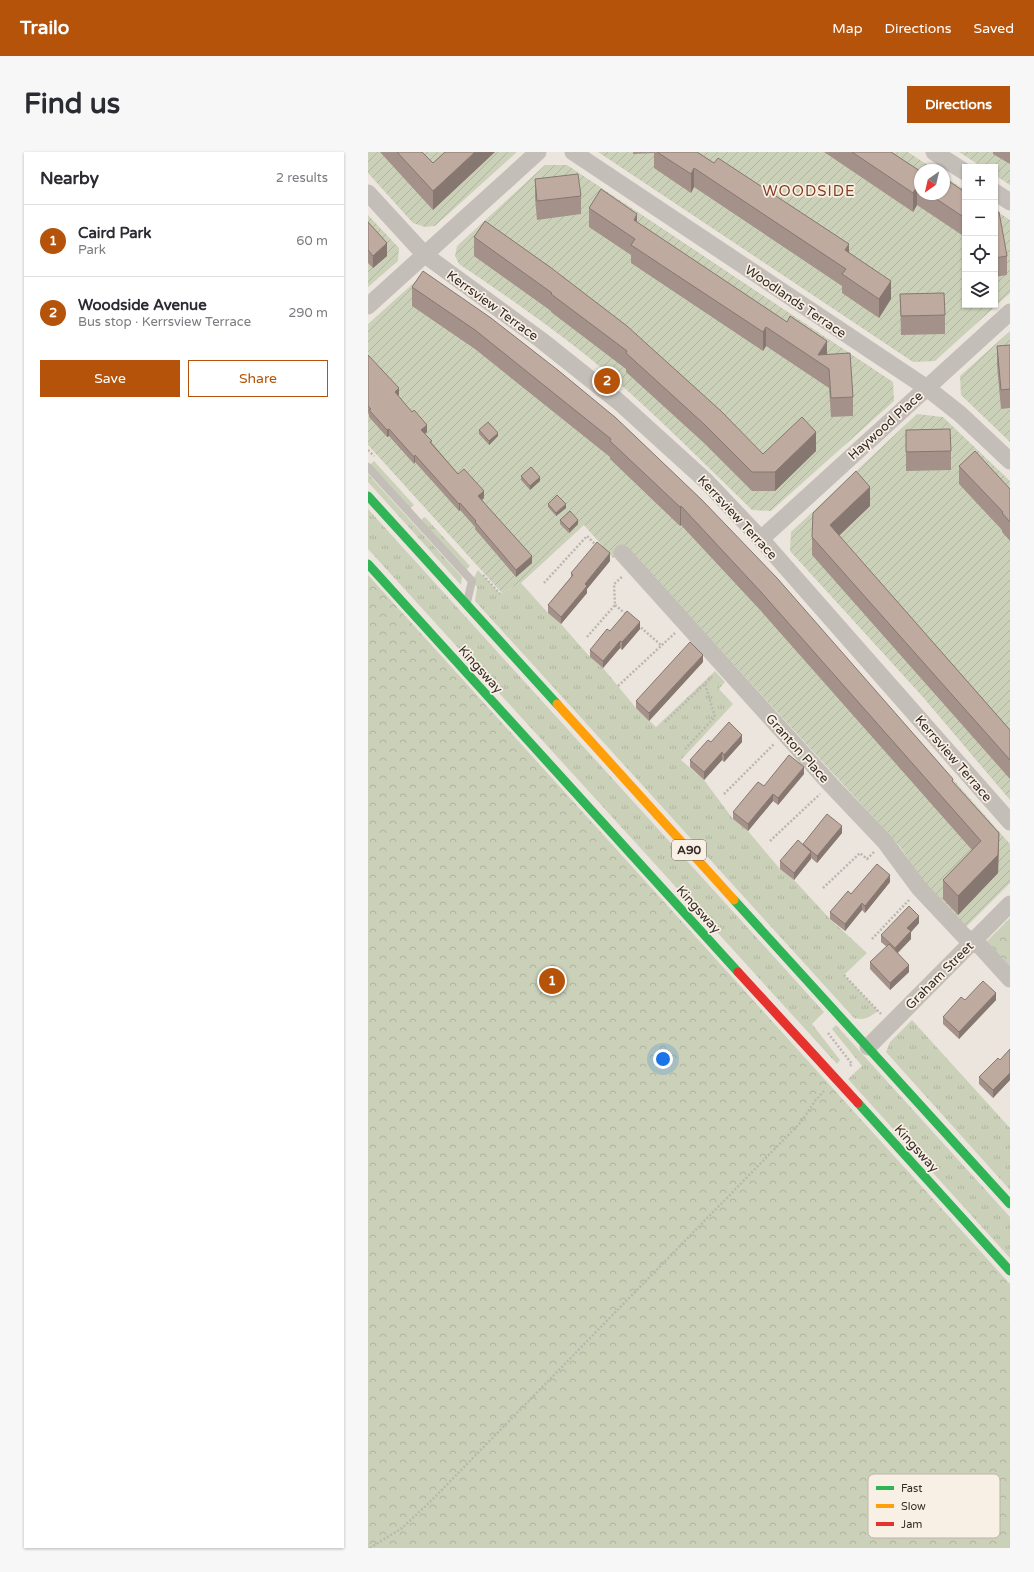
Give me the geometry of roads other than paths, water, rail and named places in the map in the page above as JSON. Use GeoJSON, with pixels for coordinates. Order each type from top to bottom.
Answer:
{"type":"FeatureCollection","features":[{"type":"Feature","properties":{"kind":"highway","name":"A90"},"geometry":{"type":"LineString","coordinates":[[368,496],[1010,1204]]}},
{"type":"Feature","properties":{"kind":"highway","name":"Kingsway"},"geometry":{"type":"LineString","coordinates":[[368,564],[1010,1271]]}},
{"type":"Feature","properties":{"kind":"street"},"geometry":{"type":"LineString","coordinates":[[368,306],[538,152]]}},
{"type":"Feature","properties":{"kind":"street","name":"Woodlands Terrace"},"geometry":{"type":"LineString","coordinates":[[573,152],[927,388],[960,414],[1010,461]]}},
{"type":"Feature","properties":{"kind":"street"},"geometry":{"type":"LineString","coordinates":[[934,152],[962,170]]}},
{"type":"Feature","properties":{"kind":"street","name":"Kerrsview Terrace"},"geometry":{"type":"LineString","coordinates":[[368,193],[425,255],[541,340],[620,402],[706,481],[761,539],[1010,822]]}},
{"type":"Feature","properties":{"kind":"street"},"geometry":{"type":"LineString","coordinates":[[998,194],[1010,202]]}},
{"type":"Feature","properties":{"kind":"street","name":"Haywood Place"},"geometry":{"type":"LineString","coordinates":[[761,539],[1010,312]]}},
{"type":"Feature","properties":{"kind":"street","name":"Granton Place"},"geometry":{"type":"LineString","coordinates":[[622,553],[831,785],[885,842],[919,888],[964,936],[981,946],[1010,979]]}},
{"type":"Feature","properties":{"kind":"street","name":"Graham Street"},"geometry":{"type":"LineString","coordinates":[[868,1047],[1010,904]]}},
{"type":"Feature","properties":{"kind":"lane"},"geometry":{"type":"LineString","coordinates":[[368,468],[472,581],[467,605]]}},
{"type":"Feature","properties":{"kind":"place","name":"Woodside Avenue"},"geometry":{"type":"Point","coordinates":[607,381]}},
{"type":"Feature","properties":{"kind":"place","name":"Caird Park"},"geometry":{"type":"Point","coordinates":[552,981]}},
{"type":"Feature","properties":{"kind":"district","name":"WOODSIDE"},"geometry":{"type":"Point","coordinates":[809,191]}}]}
